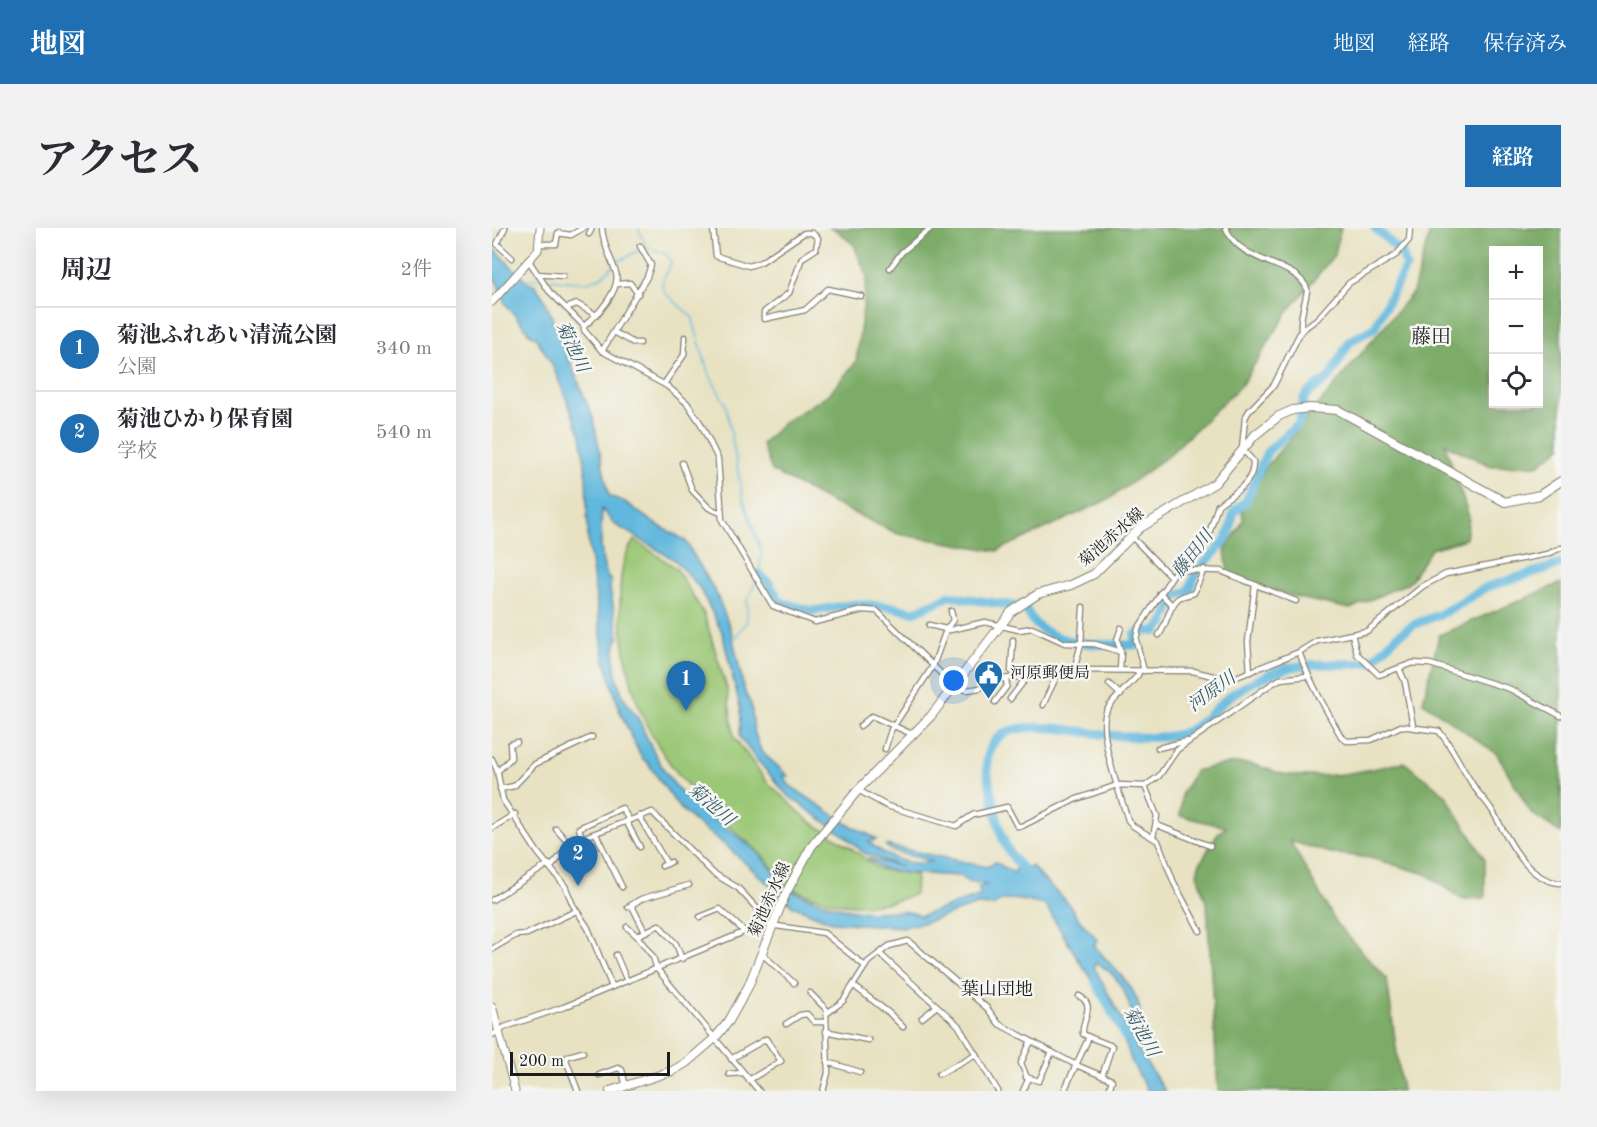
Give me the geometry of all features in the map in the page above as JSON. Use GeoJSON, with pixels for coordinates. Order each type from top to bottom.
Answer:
{"type":"FeatureCollection","features":[{"type":"Feature","properties":{"kind":"main road"},"geometry":{"type":"LineString","coordinates":[[495,299],[529,261],[540,244],[540,228]]}},
{"type":"Feature","properties":{"kind":"main road","name":"菊池赤水線"},"geometry":{"type":"LineString","coordinates":[[610,1091],[657,1077],[686,1063],[715,1038],[738,1007],[798,870],[821,834],[858,790],[914,735],[955,687],[1000,624],[1025,600],[1094,574],[1131,536],[1149,522],[1215,483],[1242,449],[1267,424],[1293,410],[1326,407],[1349,414],[1505,502],[1540,495],[1561,481]]}},
{"type":"Feature","properties":{"kind":"main road"},"geometry":{"type":"LineString","coordinates":[[492,1006],[515,1091]]}},
{"type":"Feature","properties":{"kind":"street"},"geometry":{"type":"LineString","coordinates":[[505,228],[497,244],[512,258]]}},
{"type":"Feature","properties":{"kind":"street"},"geometry":{"type":"LineString","coordinates":[[540,244],[556,244],[558,233],[572,235],[583,228]]}},
{"type":"Feature","properties":{"kind":"street"},"geometry":{"type":"LineString","coordinates":[[589,234],[592,228]]}},
{"type":"Feature","properties":{"kind":"street"},"geometry":{"type":"LineString","coordinates":[[584,326],[596,315],[617,284],[617,275],[605,249],[602,228]]}},
{"type":"Feature","properties":{"kind":"street"},"geometry":{"type":"LineString","coordinates":[[713,228],[716,256],[749,266],[761,262],[804,232],[812,233],[818,238],[816,249],[802,258],[789,293],[764,312],[764,319],[804,310],[828,289],[861,296]]}},
{"type":"Feature","properties":{"kind":"street"},"geometry":{"type":"LineString","coordinates":[[890,268],[902,252],[931,228]]}},
{"type":"Feature","properties":{"kind":"street"},"geometry":{"type":"LineString","coordinates":[[1226,228],[1236,245],[1245,253],[1290,273],[1306,288],[1307,294],[1301,308],[1301,331]]}},
{"type":"Feature","properties":{"kind":"street"},"geometry":{"type":"LineString","coordinates":[[1200,932],[1174,883],[1158,841],[1133,826],[1128,820],[1109,753],[1104,722],[1107,710],[1141,671],[1136,640],[1138,628],[1178,567],[1209,534],[1218,505],[1237,494],[1254,471],[1254,461],[1242,449],[1245,418],[1249,411],[1274,385],[1301,331],[1318,318],[1349,283],[1396,255],[1409,240],[1410,228]]}},
{"type":"Feature","properties":{"kind":"street"},"geometry":{"type":"LineString","coordinates":[[640,246],[650,261]]}},
{"type":"Feature","properties":{"kind":"street"},"geometry":{"type":"LineString","coordinates":[[602,351],[638,294],[653,254]]}},
{"type":"Feature","properties":{"kind":"street"},"geometry":{"type":"LineString","coordinates":[[529,261],[537,274],[584,326],[584,330],[602,351],[664,384],[687,403],[713,445],[718,459],[721,513],[737,550],[773,606],[814,622],[863,610],[878,611],[955,687],[973,691],[995,680],[1074,670],[1193,671],[1225,679],[1250,672],[1299,652],[1317,641],[1366,631],[1423,586],[1446,574],[1547,554],[1561,548]]}},
{"type":"Feature","properties":{"kind":"street"},"geometry":{"type":"LineString","coordinates":[[537,274],[563,276]]}},
{"type":"Feature","properties":{"kind":"street"},"geometry":{"type":"LineString","coordinates":[[617,284],[630,284],[638,294]]}},
{"type":"Feature","properties":{"kind":"street"},"geometry":{"type":"LineString","coordinates":[[566,308],[577,304],[596,315]]}},
{"type":"Feature","properties":{"kind":"street"},"geometry":{"type":"LineString","coordinates":[[614,332],[634,343],[640,343]]}},
{"type":"Feature","properties":{"kind":"street"},"geometry":{"type":"LineString","coordinates":[[664,384],[684,355],[685,337]]}},
{"type":"Feature","properties":{"kind":"street"},"geometry":{"type":"LineString","coordinates":[[682,463],[692,490],[709,508],[721,513]]}},
{"type":"Feature","properties":{"kind":"street"},"geometry":{"type":"LineString","coordinates":[[1119,524],[1130,526],[1138,521],[1149,522]]}},
{"type":"Feature","properties":{"kind":"street"},"geometry":{"type":"LineString","coordinates":[[1131,536],[1171,577]]}},
{"type":"Feature","properties":{"kind":"street"},"geometry":{"type":"LineString","coordinates":[[1178,567],[1182,570],[1221,571],[1296,601]]}},
{"type":"Feature","properties":{"kind":"street"},"geometry":{"type":"LineString","coordinates":[[1160,634],[1166,627],[1178,598],[1194,593],[1204,569]]}},
{"type":"Feature","properties":{"kind":"street"},"geometry":{"type":"LineString","coordinates":[[1250,672],[1248,642],[1255,585]]}},
{"type":"Feature","properties":{"kind":"street"},"geometry":{"type":"LineString","coordinates":[[1160,593],[1173,606]]}},
{"type":"Feature","properties":{"kind":"street"},"geometry":{"type":"LineString","coordinates":[[1074,670],[1081,644],[1083,607]]}},
{"type":"Feature","properties":{"kind":"street"},"geometry":{"type":"LineString","coordinates":[[885,749],[893,727],[933,666],[946,630],[953,620],[951,611]]}},
{"type":"Feature","properties":{"kind":"street"},"geometry":{"type":"LineString","coordinates":[[930,625],[946,630],[975,627],[986,622],[1019,630],[1032,628],[1065,643],[1095,644],[1121,652]]}},
{"type":"Feature","properties":{"kind":"street"},"geometry":{"type":"LineString","coordinates":[[1120,670],[1121,652],[1117,640],[1121,628]]}},
{"type":"Feature","properties":{"kind":"street"},"geometry":{"type":"LineString","coordinates":[[1352,634],[1357,654],[1379,675],[1413,663],[1451,669],[1510,689],[1561,716]]}},
{"type":"Feature","properties":{"kind":"street"},"geometry":{"type":"LineString","coordinates":[[1013,640],[1011,671],[1016,677]]}},
{"type":"Feature","properties":{"kind":"street"},"geometry":{"type":"LineString","coordinates":[[1299,652],[1308,676],[1338,731],[1347,741],[1371,740],[1395,728],[1413,726],[1438,731],[1455,750],[1470,782],[1492,810],[1515,852],[1553,883],[1561,883]]}},
{"type":"Feature","properties":{"kind":"street"},"geometry":{"type":"LineString","coordinates":[[1399,668],[1405,682],[1413,726]]}},
{"type":"Feature","properties":{"kind":"street"},"geometry":{"type":"LineString","coordinates":[[1043,705],[1059,671]]}},
{"type":"Feature","properties":{"kind":"street"},"geometry":{"type":"LineString","coordinates":[[1010,699],[1024,681],[1023,676]]}},
{"type":"Feature","properties":{"kind":"street"},"geometry":{"type":"LineString","coordinates":[[858,790],[886,806],[956,826],[981,812],[1007,807],[1017,826],[1022,826],[1074,800],[1117,785],[1145,786],[1159,776],[1177,750],[1280,679],[1308,676]]}},
{"type":"Feature","properties":{"kind":"street"},"geometry":{"type":"LineString","coordinates":[[995,702],[1007,686],[1006,679]]}},
{"type":"Feature","properties":{"kind":"street"},"geometry":{"type":"LineString","coordinates":[[1109,684],[1121,695]]}},
{"type":"Feature","properties":{"kind":"street"},"geometry":{"type":"LineString","coordinates":[[860,726],[872,716],[914,735]]}},
{"type":"Feature","properties":{"kind":"street"},"geometry":{"type":"LineString","coordinates":[[500,789],[514,786],[535,764],[592,737]]}},
{"type":"Feature","properties":{"kind":"street"},"geometry":{"type":"LineString","coordinates":[[1158,748],[1190,741]]}},
{"type":"Feature","properties":{"kind":"street"},"geometry":{"type":"LineString","coordinates":[[498,771],[511,758],[510,744],[517,742]]}},
{"type":"Feature","properties":{"kind":"street"},"geometry":{"type":"LineString","coordinates":[[492,759],[498,771],[503,800],[515,814],[529,841],[565,886],[576,911],[588,928],[612,987]]}},
{"type":"Feature","properties":{"kind":"street"},"geometry":{"type":"LineString","coordinates":[[1145,786],[1148,798],[1155,808],[1156,825],[1153,837]]}},
{"type":"Feature","properties":{"kind":"street"},"geometry":{"type":"LineString","coordinates":[[582,838],[579,828],[622,808],[640,848]]}},
{"type":"Feature","properties":{"kind":"street"},"geometry":{"type":"LineString","coordinates":[[492,900],[550,866],[570,845],[582,838],[652,812],[713,873],[738,888],[753,901],[764,916],[763,924]]}},
{"type":"Feature","properties":{"kind":"street"},"geometry":{"type":"LineString","coordinates":[[492,828],[515,814]]}},
{"type":"Feature","properties":{"kind":"street"},"geometry":{"type":"LineString","coordinates":[[639,816],[667,864]]}},
{"type":"Feature","properties":{"kind":"street"},"geometry":{"type":"LineString","coordinates":[[1156,825],[1210,846]]}},
{"type":"Feature","properties":{"kind":"street"},"geometry":{"type":"LineString","coordinates":[[556,829],[570,845]]}},
{"type":"Feature","properties":{"kind":"street"},"geometry":{"type":"LineString","coordinates":[[596,834],[622,887]]}},
{"type":"Feature","properties":{"kind":"street"},"geometry":{"type":"LineString","coordinates":[[644,930],[630,906],[641,899],[688,885]]}},
{"type":"Feature","properties":{"kind":"street"},"geometry":{"type":"LineString","coordinates":[[700,917],[720,909],[745,932]]}},
{"type":"Feature","properties":{"kind":"street"},"geometry":{"type":"LineString","coordinates":[[492,949],[516,935],[536,931],[576,911]]}},
{"type":"Feature","properties":{"kind":"street"},"geometry":{"type":"LineString","coordinates":[[492,1035],[763,924],[824,933],[834,938],[865,966]]}},
{"type":"Feature","properties":{"kind":"street"},"geometry":{"type":"LineString","coordinates":[[637,936],[644,930],[659,925],[676,944],[682,959]]}},
{"type":"Feature","properties":{"kind":"street"},"geometry":{"type":"LineString","coordinates":[[627,927],[653,957],[657,969],[730,1059],[758,1089]]}},
{"type":"Feature","properties":{"kind":"street"},"geometry":{"type":"LineString","coordinates":[[818,1091],[823,1091],[828,1072],[824,1022],[829,1012],[854,986],[865,966],[889,946],[908,941],[987,1008],[999,1024],[1076,1065],[1112,1080],[1109,1091]]}},
{"type":"Feature","properties":{"kind":"street"},"geometry":{"type":"LineString","coordinates":[[761,953],[794,983]]}},
{"type":"Feature","properties":{"kind":"street"},"geometry":{"type":"LineString","coordinates":[[880,954],[958,1025],[998,1091]]}},
{"type":"Feature","properties":{"kind":"street"},"geometry":{"type":"LineString","coordinates":[[616,955],[627,981]]}},
{"type":"Feature","properties":{"kind":"street"},"geometry":{"type":"LineString","coordinates":[[854,986],[889,1012],[903,1027]]}},
{"type":"Feature","properties":{"kind":"street"},"geometry":{"type":"LineString","coordinates":[[810,993],[829,1012]]}},
{"type":"Feature","properties":{"kind":"street"},"geometry":{"type":"LineString","coordinates":[[1079,996],[1087,1005],[1089,1013],[1082,1029],[1083,1034],[1112,1046],[1102,1076]]}},
{"type":"Feature","properties":{"kind":"street"},"geometry":{"type":"LineString","coordinates":[[922,1018],[937,1006]]}},
{"type":"Feature","properties":{"kind":"street"},"geometry":{"type":"LineString","coordinates":[[786,1024],[800,1015],[807,1014],[814,1022],[824,1022]]}},
{"type":"Feature","properties":{"kind":"street"},"geometry":{"type":"LineString","coordinates":[[825,1030],[868,1040]]}},
{"type":"Feature","properties":{"kind":"street"},"geometry":{"type":"LineString","coordinates":[[1065,1091],[1089,1037]]}},
{"type":"Feature","properties":{"kind":"street"},"geometry":{"type":"LineString","coordinates":[[730,1059],[766,1039],[781,1061],[749,1080]]}},
{"type":"Feature","properties":{"kind":"street"},"geometry":{"type":"LineString","coordinates":[[1023,1091],[1028,1080],[1021,1064],[1031,1041]]}},
{"type":"Feature","properties":{"kind":"street"},"geometry":{"type":"LineString","coordinates":[[1026,1077],[1039,1081],[1052,1052]]}},
{"type":"Feature","properties":{"kind":"street"},"geometry":{"type":"LineString","coordinates":[[578,1091],[566,1060],[568,1056],[583,1053]]}},
{"type":"Feature","properties":{"kind":"street"},"geometry":{"type":"LineString","coordinates":[[939,1074],[976,1054]]}},
{"type":"Feature","properties":{"kind":"street"},"geometry":{"type":"LineString","coordinates":[[827,1062],[860,1072]]}},
{"type":"Feature","properties":{"kind":"street"},"geometry":{"type":"LineString","coordinates":[[599,1075],[618,1068],[622,1070],[626,1086]]}},
{"type":"Feature","properties":{"kind":"street"},"geometry":{"type":"LineString","coordinates":[[729,1074],[743,1073]]}},
{"type":"Feature","properties":{"kind":"street"},"geometry":{"type":"LineString","coordinates":[[749,1091],[758,1089]]}},
{"type":"Feature","properties":{"kind":"green space"},"geometry":{"type":"Polygon","coordinates":[[[829,228],[1341,228],[1335,254],[1287,313],[1242,384],[1168,456],[1109,499],[997,551],[898,534],[772,471],[762,444],[783,423],[829,394],[856,362],[867,277],[854,245],[836,230],[829,228]]]}},
{"type":"Feature","properties":{"kind":"green space"},"geometry":{"type":"Polygon","coordinates":[[[1431,228],[1561,228],[1561,447],[1538,465],[1491,466],[1445,444],[1469,517],[1466,539],[1431,549],[1410,582],[1350,609],[1299,598],[1228,574],[1225,551],[1243,521],[1242,510],[1266,467],[1413,292],[1431,228]]]}},
{"type":"Feature","properties":{"kind":"green space"},"geometry":{"type":"Polygon","coordinates":[[[635,540],[676,568],[704,614],[727,689],[734,737],[767,782],[809,821],[849,846],[878,869],[916,875],[915,894],[880,904],[848,904],[817,898],[783,885],[765,858],[725,823],[681,778],[650,732],[639,707],[625,651],[620,588],[625,557],[635,540]]]}},
{"type":"Feature","properties":{"kind":"green space"},"geometry":{"type":"Polygon","coordinates":[[[1561,583],[1561,833],[1531,813],[1497,754],[1423,702],[1439,635],[1561,583]]]}},
{"type":"Feature","properties":{"kind":"green space"},"geometry":{"type":"Polygon","coordinates":[[[1404,762],[1445,794],[1485,859],[1485,898],[1461,899],[1426,874],[1370,858],[1330,853],[1290,841],[1337,924],[1387,979],[1402,1091],[1218,1091],[1207,905],[1197,874],[1199,865],[1218,833],[1226,827],[1180,816],[1182,793],[1195,771],[1224,765],[1239,763],[1285,774],[1318,776],[1361,771],[1404,762]]]}},
{"type":"Feature","properties":{"kind":"water"},"geometry":{"type":"Polygon","coordinates":[[[492,247],[529,284],[534,284],[544,298],[593,418],[609,496],[625,502],[654,523],[685,540],[716,593],[731,630],[745,693],[751,704],[754,731],[761,751],[788,776],[783,776],[789,785],[846,823],[877,839],[869,842],[882,852],[906,862],[931,861],[892,851],[885,845],[987,867],[995,862],[1014,873],[1016,869],[1032,866],[1068,903],[1078,919],[1097,940],[1094,945],[1131,989],[1140,1012],[1140,1027],[1135,1045],[1165,1091],[1148,1091],[1132,1063],[1112,1004],[1083,967],[1045,905],[1011,899],[993,906],[977,905],[923,923],[902,927],[832,922],[793,906],[677,805],[647,762],[642,759],[620,712],[604,657],[588,539],[586,473],[581,435],[552,364],[535,336],[531,335],[505,303],[497,282],[492,278],[492,247]],[[602,509],[602,557],[611,581],[610,589],[619,637],[614,662],[617,680],[623,696],[639,719],[659,761],[678,789],[697,807],[763,858],[781,885],[820,902],[850,910],[900,911],[921,916],[981,895],[978,888],[986,885],[968,882],[960,876],[906,873],[883,869],[867,858],[902,867],[864,853],[845,836],[787,795],[740,737],[741,711],[722,632],[699,587],[675,560],[614,524],[602,509]],[[1096,963],[1094,967],[1131,1036],[1131,1015],[1125,994],[1113,976],[1096,963]]]}},
{"type":"Feature","properties":{"kind":"waterway"},"geometry":{"type":"LineString","coordinates":[[638,228],[646,246],[664,253],[669,259],[671,264],[663,279],[662,287],[665,293],[692,317],[708,372],[726,405],[743,499],[762,553],[758,577]]}},
{"type":"Feature","properties":{"kind":"waterway","name":"藤田川"},"geometry":{"type":"LineString","coordinates":[[759,574],[769,583],[780,602],[812,611],[856,604],[891,607],[914,612],[950,596],[1026,608],[1033,621],[1043,630],[1072,641],[1089,644],[1135,645],[1135,635],[1142,631],[1156,631],[1164,622],[1175,596],[1189,591],[1197,571],[1222,544],[1230,531],[1233,513],[1246,501],[1267,452],[1300,422],[1304,398],[1330,377],[1350,341],[1374,328],[1406,266],[1402,253],[1375,228]]}},
{"type":"Feature","properties":{"kind":"waterway"},"geometry":{"type":"LineString","coordinates":[[615,263],[640,250]]}},
{"type":"Feature","properties":{"kind":"waterway"},"geometry":{"type":"LineString","coordinates":[[543,279],[589,282],[605,274],[612,266]]}},
{"type":"Feature","properties":{"kind":"waterway"},"geometry":{"type":"LineString","coordinates":[[526,283],[529,279],[538,279]]}},
{"type":"Feature","properties":{"kind":"waterway","name":"河原川"},"geometry":{"type":"LineString","coordinates":[[1028,876],[1003,839],[990,785],[987,760],[993,744],[1004,733],[1021,728],[1040,727],[1138,737],[1157,737],[1186,732],[1231,695],[1265,676],[1286,668],[1371,662],[1397,636],[1413,625],[1441,614],[1487,587],[1561,564]]}},
{"type":"Feature","properties":{"kind":"waterway"},"geometry":{"type":"LineString","coordinates":[[734,639],[747,621],[747,601],[756,581]]}},
{"type":"Feature","properties":{"kind":"waterway","name":"菊池川"},"geometry":{"type":"LineString","coordinates":[[1095,980],[1125,1037]]}},
{"type":"Feature","properties":{"kind":"place","name":"河原郵便局"},"geometry":{"type":"Point","coordinates":[989,700]}},
{"type":"Feature","properties":{"kind":"place","name":"菊池ふれあい清流公園"},"geometry":{"type":"Point","coordinates":[686,711]}},
{"type":"Feature","properties":{"kind":"place","name":"菊池ひかり保育園"},"geometry":{"type":"Point","coordinates":[578,886]}},
{"type":"Feature","properties":{"kind":"district","name":"藤田"},"geometry":{"type":"Point","coordinates":[1431,338]}},
{"type":"Feature","properties":{"kind":"district","name":"葉山団地"},"geometry":{"type":"Point","coordinates":[997,990]}}]}
